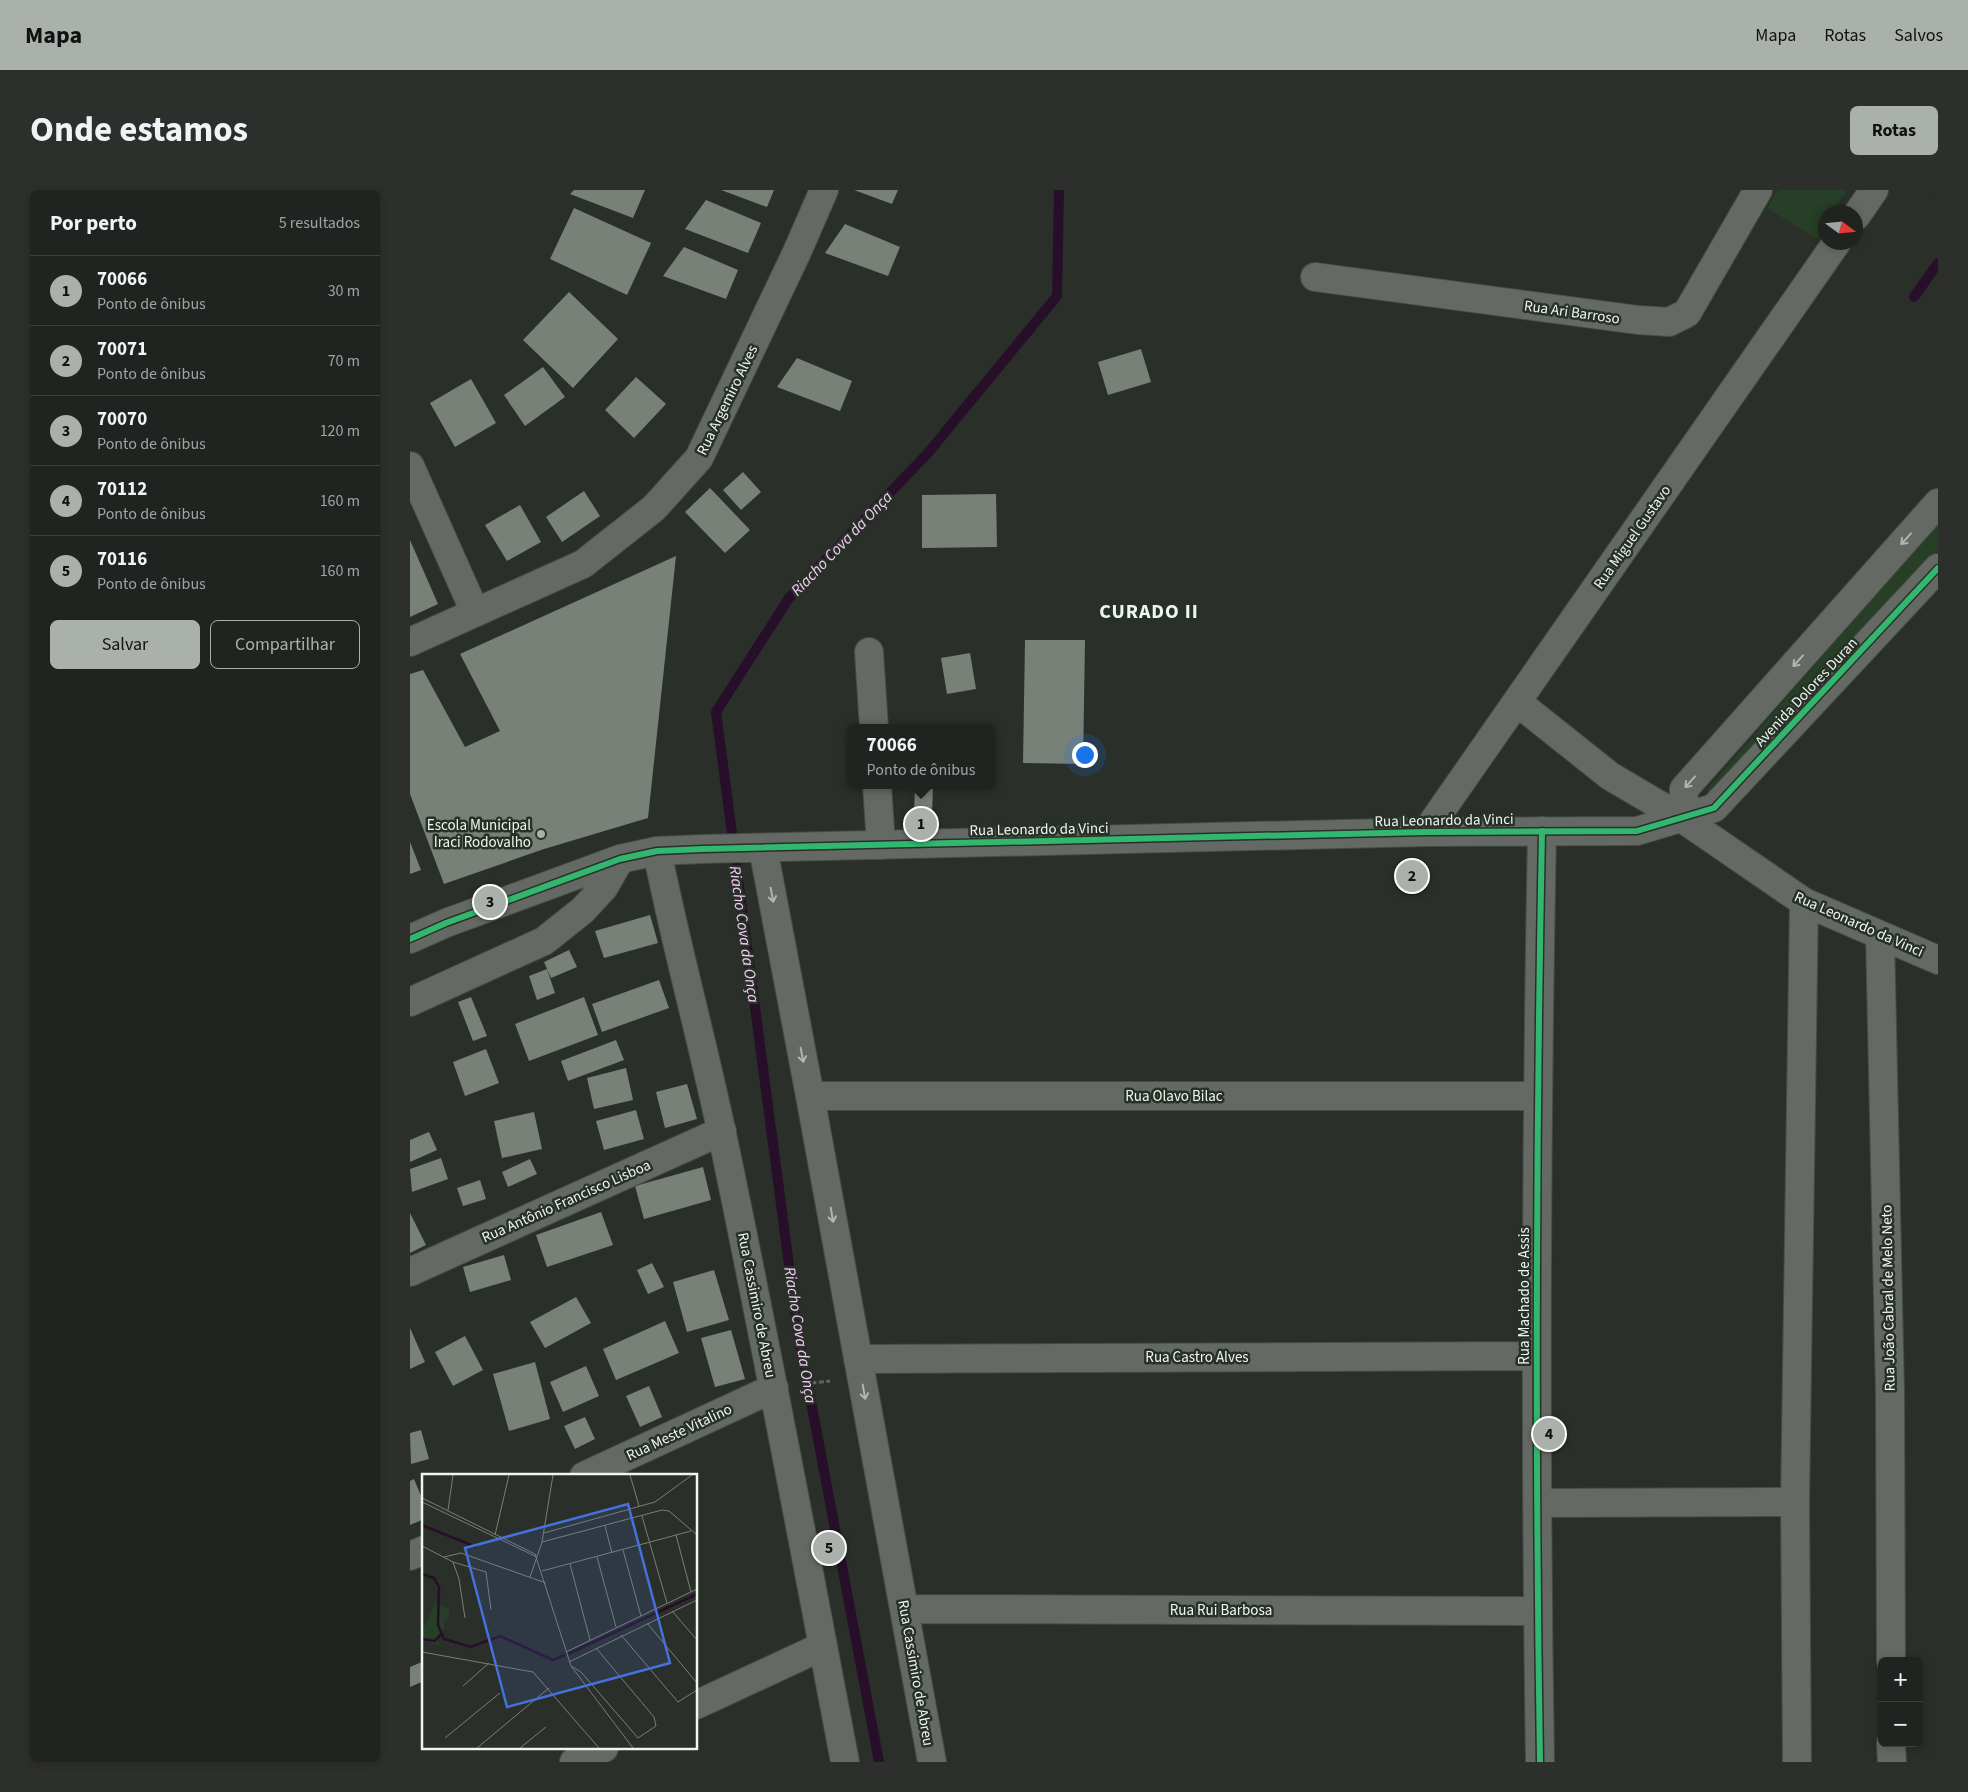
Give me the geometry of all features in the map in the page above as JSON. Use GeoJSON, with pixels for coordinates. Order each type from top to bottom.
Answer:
{"type":"FeatureCollection","features":[{"type":"Feature","properties":{"kind":"street","name":"Rua Argemiro Alves"},"geometry":{"type":"LineString","coordinates":[[410,642],[583,564],[654,508],[699,458],[793,261],[824,190]]}},
{"type":"Feature","properties":{"kind":"street","name":"Rua Ari Barroso"},"geometry":{"type":"LineString","coordinates":[[1315,277],[1638,320],[1669,322],[1687,313],[1758,190]]}},
{"type":"Feature","properties":{"kind":"street"},"geometry":{"type":"LineString","coordinates":[[1863,206],[1874,190]]}},
{"type":"Feature","properties":{"kind":"street","name":"Rua Miguel Gustavo"},"geometry":{"type":"LineString","coordinates":[[1426,832],[1831,250]]}},
{"type":"Feature","properties":{"kind":"street"},"geometry":{"type":"LineString","coordinates":[[410,466],[475,612]]}},
{"type":"Feature","properties":{"kind":"street","name":"Avenida Dolores Duran"},"geometry":{"type":"LineString","coordinates":[[1938,503],[1684,789],[1683,819],[1714,808],[1938,568]]}},
{"type":"Feature","properties":{"kind":"street"},"geometry":{"type":"LineString","coordinates":[[869,652],[874,724]]}},
{"type":"Feature","properties":{"kind":"street","name":"Rua Leonardo da Vinci"},"geometry":{"type":"LineString","coordinates":[[1517,702],[1610,776],[1683,819],[1804,902],[1938,960]]}},
{"type":"Feature","properties":{"kind":"street"},"geometry":{"type":"LineString","coordinates":[[877,789],[881,845]]}},
{"type":"Feature","properties":{"kind":"street","name":"Rua Leonardo da Vinci"},"geometry":{"type":"LineString","coordinates":[[410,939],[446,923],[620,859],[657,851],[1426,832],[1637,831],[1683,819]]}},
{"type":"Feature","properties":{"kind":"street","name":"Rua Machado de Assis"},"geometry":{"type":"LineString","coordinates":[[1540,1762],[1539,1503],[1536,1356],[1537,1096],[1542,830]]}},
{"type":"Feature","properties":{"kind":"street","name":"Rua Cassimiro de Abreu"},"geometry":{"type":"LineString","coordinates":[[752,848],[810,1096],[932,1762]]}},
{"type":"Feature","properties":{"kind":"street","name":"Rua Cassimiro de Abreu"},"geometry":{"type":"LineString","coordinates":[[657,851],[668,907],[722,1131],[774,1388],[845,1762]]}},
{"type":"Feature","properties":{"kind":"street"},"geometry":{"type":"LineString","coordinates":[[410,1002],[549,937],[583,910],[604,888],[620,859]]}},
{"type":"Feature","properties":{"kind":"street"},"geometry":{"type":"LineString","coordinates":[[1797,1762],[1795,1502],[1804,902]]}},
{"type":"Feature","properties":{"kind":"street","name":"Rua João Cabral de Melo Neto"},"geometry":{"type":"LineString","coordinates":[[1880,935],[1890,1392],[1891,1657]]}},
{"type":"Feature","properties":{"kind":"street","name":"Rua Olavo Bilac"},"geometry":{"type":"LineString","coordinates":[[810,1096],[1537,1096]]}},
{"type":"Feature","properties":{"kind":"street","name":"Rua Antônio Francisco Lisboa"},"geometry":{"type":"LineString","coordinates":[[410,1272],[722,1131]]}},
{"type":"Feature","properties":{"kind":"street","name":"Rua Castro Alves"},"geometry":{"type":"LineString","coordinates":[[858,1359],[1536,1356]]}},
{"type":"Feature","properties":{"kind":"street","name":"Rua Meste Vitalino"},"geometry":{"type":"LineString","coordinates":[[588,1474],[774,1388]]}},
{"type":"Feature","properties":{"kind":"street"},"geometry":{"type":"LineString","coordinates":[[1539,1503],[1795,1502]]}},
{"type":"Feature","properties":{"kind":"street"},"geometry":{"type":"LineString","coordinates":[[410,1556],[422,1551]]}},
{"type":"Feature","properties":{"kind":"street","name":"Rua Rui Barbosa"},"geometry":{"type":"LineString","coordinates":[[904,1609],[1538,1612]]}},
{"type":"Feature","properties":{"kind":"street"},"geometry":{"type":"LineString","coordinates":[[698,1704],[823,1646]]}},
{"type":"Feature","properties":{"kind":"street"},"geometry":{"type":"LineString","coordinates":[[1892,1747],[1892,1762]]}},
{"type":"Feature","properties":{"kind":"street"},"geometry":{"type":"LineString","coordinates":[[574,1762],[600,1750]]}},
{"type":"Feature","properties":{"kind":"path"},"geometry":{"type":"LineString","coordinates":[[803,1384],[831,1381]]}},
{"type":"Feature","properties":{"kind":"green space"},"geometry":{"type":"Polygon","coordinates":[[[1778,190],[1847,190],[1837,205],[1818,205],[1817,239],[1767,208],[1778,190]]]}},
{"type":"Feature","properties":{"kind":"green space"},"geometry":{"type":"Polygon","coordinates":[[[1938,523],[1938,550],[1719,798],[1708,797],[1707,790],[1709,787],[1938,523]]]}},
{"type":"Feature","properties":{"kind":"building"},"geometry":{"type":"Polygon","coordinates":[[[574,190],[645,190],[633,218],[570,194],[574,190]]]}},
{"type":"Feature","properties":{"kind":"building"},"geometry":{"type":"Polygon","coordinates":[[[721,190],[774,190],[767,207],[721,190]]]}},
{"type":"Feature","properties":{"kind":"building"},"geometry":{"type":"Polygon","coordinates":[[[854,190],[898,190],[892,204],[854,190]]]}},
{"type":"Feature","properties":{"kind":"building"},"geometry":{"type":"Polygon","coordinates":[[[706,200],[761,223],[748,253],[685,229],[706,200]]]}},
{"type":"Feature","properties":{"kind":"building"},"geometry":{"type":"Polygon","coordinates":[[[574,208],[651,243],[627,295],[550,259],[574,208]]]}},
{"type":"Feature","properties":{"kind":"building"},"geometry":{"type":"Polygon","coordinates":[[[845,224],[900,247],[888,276],[825,253],[845,224]]]}},
{"type":"Feature","properties":{"kind":"building"},"geometry":{"type":"Polygon","coordinates":[[[684,247],[738,270],[726,299],[663,276],[684,247]]]}},
{"type":"Feature","properties":{"kind":"building"},"geometry":{"type":"Polygon","coordinates":[[[569,292],[618,339],[573,388],[523,340],[569,292]]]}},
{"type":"Feature","properties":{"kind":"building"},"geometry":{"type":"Polygon","coordinates":[[[1141,349],[1151,382],[1108,395],[1098,362],[1141,349]]]}},
{"type":"Feature","properties":{"kind":"building"},"geometry":{"type":"Polygon","coordinates":[[[797,358],[852,381],[840,411],[777,387],[797,358]]]}},
{"type":"Feature","properties":{"kind":"building"},"geometry":{"type":"Polygon","coordinates":[[[543,367],[565,397],[525,426],[504,395],[543,367]]]}},
{"type":"Feature","properties":{"kind":"building"},"geometry":{"type":"Polygon","coordinates":[[[636,377],[666,404],[634,438],[605,410],[636,377]]]}},
{"type":"Feature","properties":{"kind":"building"},"geometry":{"type":"Polygon","coordinates":[[[471,379],[496,423],[455,447],[430,403],[471,379]]]}},
{"type":"Feature","properties":{"kind":"building"},"geometry":{"type":"Polygon","coordinates":[[[743,472],[761,492],[741,510],[723,490],[743,472]]]}},
{"type":"Feature","properties":{"kind":"building"},"geometry":{"type":"Polygon","coordinates":[[[710,488],[750,530],[725,553],[685,512],[710,488]]]}},
{"type":"Feature","properties":{"kind":"building"},"geometry":{"type":"Polygon","coordinates":[[[584,491],[600,516],[562,542],[546,517],[584,491]]]}},
{"type":"Feature","properties":{"kind":"building"},"geometry":{"type":"Polygon","coordinates":[[[996,494],[997,547],[922,548],[922,495],[996,494]]]}},
{"type":"Feature","properties":{"kind":"building"},"geometry":{"type":"Polygon","coordinates":[[[520,505],[541,542],[507,561],[485,525],[520,505]]]}},
{"type":"Feature","properties":{"kind":"building"},"geometry":{"type":"Polygon","coordinates":[[[410,540],[438,604],[410,617],[410,540]]]}},
{"type":"Feature","properties":{"kind":"building"},"geometry":{"type":"Polygon","coordinates":[[[676,556],[648,818],[544,849],[444,884],[410,794],[410,674],[423,670],[465,747],[500,731],[460,654],[676,556]]]}},
{"type":"Feature","properties":{"kind":"building"},"geometry":{"type":"Polygon","coordinates":[[[1025,640],[1085,640],[1083,764],[1023,763],[1025,640]]]}},
{"type":"Feature","properties":{"kind":"building"},"geometry":{"type":"Polygon","coordinates":[[[970,653],[976,689],[947,694],[941,658],[970,653]]]}},
{"type":"Feature","properties":{"kind":"building"},"geometry":{"type":"Polygon","coordinates":[[[915,789],[933,789],[932,815],[914,815],[915,789]]]}},
{"type":"Feature","properties":{"kind":"building"},"geometry":{"type":"Polygon","coordinates":[[[410,842],[421,870],[410,874],[410,842]]]}},
{"type":"Feature","properties":{"kind":"building"},"geometry":{"type":"Polygon","coordinates":[[[650,915],[658,943],[604,958],[595,931],[650,915]]]}},
{"type":"Feature","properties":{"kind":"building"},"geometry":{"type":"Polygon","coordinates":[[[569,950],[577,967],[551,978],[544,962],[569,950]]]}},
{"type":"Feature","properties":{"kind":"building"},"geometry":{"type":"Polygon","coordinates":[[[547,969],[555,993],[537,1000],[529,976],[547,969]]]}},
{"type":"Feature","properties":{"kind":"building"},"geometry":{"type":"Polygon","coordinates":[[[659,980],[669,1008],[602,1032],[592,1004],[659,980]]]}},
{"type":"Feature","properties":{"kind":"building"},"geometry":{"type":"Polygon","coordinates":[[[471,997],[487,1036],[473,1041],[458,1002],[471,997]]]}},
{"type":"Feature","properties":{"kind":"building"},"geometry":{"type":"Polygon","coordinates":[[[584,997],[598,1035],[529,1061],[515,1024],[584,997]]]}},
{"type":"Feature","properties":{"kind":"building"},"geometry":{"type":"Polygon","coordinates":[[[616,1040],[624,1060],[568,1081],[561,1061],[616,1040]]]}},
{"type":"Feature","properties":{"kind":"building"},"geometry":{"type":"Polygon","coordinates":[[[486,1049],[499,1083],[465,1096],[453,1062],[486,1049]]]}},
{"type":"Feature","properties":{"kind":"building"},"geometry":{"type":"Polygon","coordinates":[[[626,1068],[633,1100],[594,1109],[587,1078],[626,1068]]]}},
{"type":"Feature","properties":{"kind":"building"},"geometry":{"type":"Polygon","coordinates":[[[687,1084],[697,1119],[665,1128],[656,1092],[687,1084]]]}},
{"type":"Feature","properties":{"kind":"building"},"geometry":{"type":"Polygon","coordinates":[[[636,1110],[644,1139],[604,1150],[596,1121],[636,1110]]]}},
{"type":"Feature","properties":{"kind":"building"},"geometry":{"type":"Polygon","coordinates":[[[534,1112],[542,1149],[502,1158],[494,1121],[534,1112]]]}},
{"type":"Feature","properties":{"kind":"building"},"geometry":{"type":"Polygon","coordinates":[[[429,1132],[437,1150],[410,1162],[410,1140],[429,1132]]]}},
{"type":"Feature","properties":{"kind":"building"},"geometry":{"type":"Polygon","coordinates":[[[441,1158],[448,1179],[412,1192],[410,1169],[441,1158]]]}},
{"type":"Feature","properties":{"kind":"building"},"geometry":{"type":"Polygon","coordinates":[[[530,1159],[537,1174],[508,1187],[502,1172],[530,1159]]]}},
{"type":"Feature","properties":{"kind":"building"},"geometry":{"type":"Polygon","coordinates":[[[703,1167],[711,1200],[644,1219],[635,1186],[703,1167]]]}},
{"type":"Feature","properties":{"kind":"building"},"geometry":{"type":"Polygon","coordinates":[[[480,1180],[486,1199],[463,1206],[457,1188],[480,1180]]]}},
{"type":"Feature","properties":{"kind":"building"},"geometry":{"type":"Polygon","coordinates":[[[601,1212],[613,1245],[547,1267],[536,1235],[601,1212]]]}},
{"type":"Feature","properties":{"kind":"building"},"geometry":{"type":"Polygon","coordinates":[[[410,1213],[426,1245],[410,1253],[410,1213]]]}},
{"type":"Feature","properties":{"kind":"building"},"geometry":{"type":"Polygon","coordinates":[[[504,1255],[511,1280],[470,1292],[463,1267],[504,1255]]]}},
{"type":"Feature","properties":{"kind":"building"},"geometry":{"type":"Polygon","coordinates":[[[652,1263],[664,1287],[648,1294],[637,1270],[652,1263]]]}},
{"type":"Feature","properties":{"kind":"building"},"geometry":{"type":"Polygon","coordinates":[[[714,1270],[729,1320],[687,1332],[673,1282],[714,1270]]]}},
{"type":"Feature","properties":{"kind":"building"},"geometry":{"type":"Polygon","coordinates":[[[576,1297],[591,1323],[545,1348],[530,1322],[576,1297]]]}},
{"type":"Feature","properties":{"kind":"building"},"geometry":{"type":"Polygon","coordinates":[[[665,1321],[679,1353],[616,1380],[603,1349],[665,1321]]]}},
{"type":"Feature","properties":{"kind":"building"},"geometry":{"type":"Polygon","coordinates":[[[410,1328],[425,1362],[410,1369],[410,1328]]]}},
{"type":"Feature","properties":{"kind":"building"},"geometry":{"type":"Polygon","coordinates":[[[731,1330],[745,1379],[715,1387],[701,1338],[731,1330]]]}},
{"type":"Feature","properties":{"kind":"building"},"geometry":{"type":"Polygon","coordinates":[[[465,1336],[483,1370],[453,1386],[435,1352],[465,1336]]]}},
{"type":"Feature","properties":{"kind":"building"},"geometry":{"type":"Polygon","coordinates":[[[535,1362],[550,1419],[509,1431],[493,1374],[535,1362]]]}},
{"type":"Feature","properties":{"kind":"building"},"geometry":{"type":"Polygon","coordinates":[[[586,1366],[599,1396],[563,1412],[550,1382],[586,1366]]]}},
{"type":"Feature","properties":{"kind":"building"},"geometry":{"type":"Polygon","coordinates":[[[649,1386],[662,1417],[640,1427],[626,1396],[649,1386]]]}},
{"type":"Feature","properties":{"kind":"building"},"geometry":{"type":"Polygon","coordinates":[[[585,1417],[595,1439],[575,1449],[564,1426],[585,1417]]]}},
{"type":"Feature","properties":{"kind":"building"},"geometry":{"type":"Polygon","coordinates":[[[421,1430],[429,1459],[411,1464],[410,1433],[421,1430]]]}},
{"type":"Feature","properties":{"kind":"building"},"geometry":{"type":"Polygon","coordinates":[[[414,1479],[422,1498],[422,1520],[410,1525],[410,1481],[414,1479]]]}},
{"type":"Feature","properties":{"kind":"building"},"geometry":{"type":"Polygon","coordinates":[[[422,1662],[422,1682],[410,1687],[410,1667],[422,1662]]]}},
{"type":"Feature","properties":{"kind":"waterway","name":"Riacho Cova da Onça"},"geometry":{"type":"LineString","coordinates":[[879,1762],[798,1333],[716,712],[789,598],[928,453],[1057,296],[1059,190]]}},
{"type":"Feature","properties":{"kind":"waterway"},"geometry":{"type":"LineString","coordinates":[[1914,297],[1938,263]]}},
{"type":"Feature","properties":{"kind":"cycle path"},"geometry":{"type":"LineString","coordinates":[[410,939],[446,923],[620,859],[657,851],[1426,832],[1637,831],[1714,808],[1938,568]]}},
{"type":"Feature","properties":{"kind":"cycle path"},"geometry":{"type":"LineString","coordinates":[[1540,1762],[1537,1296],[1542,831]]}},
{"type":"Feature","properties":{"kind":"place","name":"70066"},"geometry":{"type":"Point","coordinates":[921,824]}},
{"type":"Feature","properties":{"kind":"place","name":"Escola Municipal Iraci Rodovalho"},"geometry":{"type":"Point","coordinates":[541,834]}},
{"type":"Feature","properties":{"kind":"place","name":"70071"},"geometry":{"type":"Point","coordinates":[1412,876]}},
{"type":"Feature","properties":{"kind":"place","name":"70070"},"geometry":{"type":"Point","coordinates":[490,902]}},
{"type":"Feature","properties":{"kind":"place","name":"70112"},"geometry":{"type":"Point","coordinates":[1549,1434]}},
{"type":"Feature","properties":{"kind":"place","name":"70116"},"geometry":{"type":"Point","coordinates":[829,1548]}},
{"type":"Feature","properties":{"kind":"district","name":"CURADO II"},"geometry":{"type":"Point","coordinates":[1149,611]}}]}
